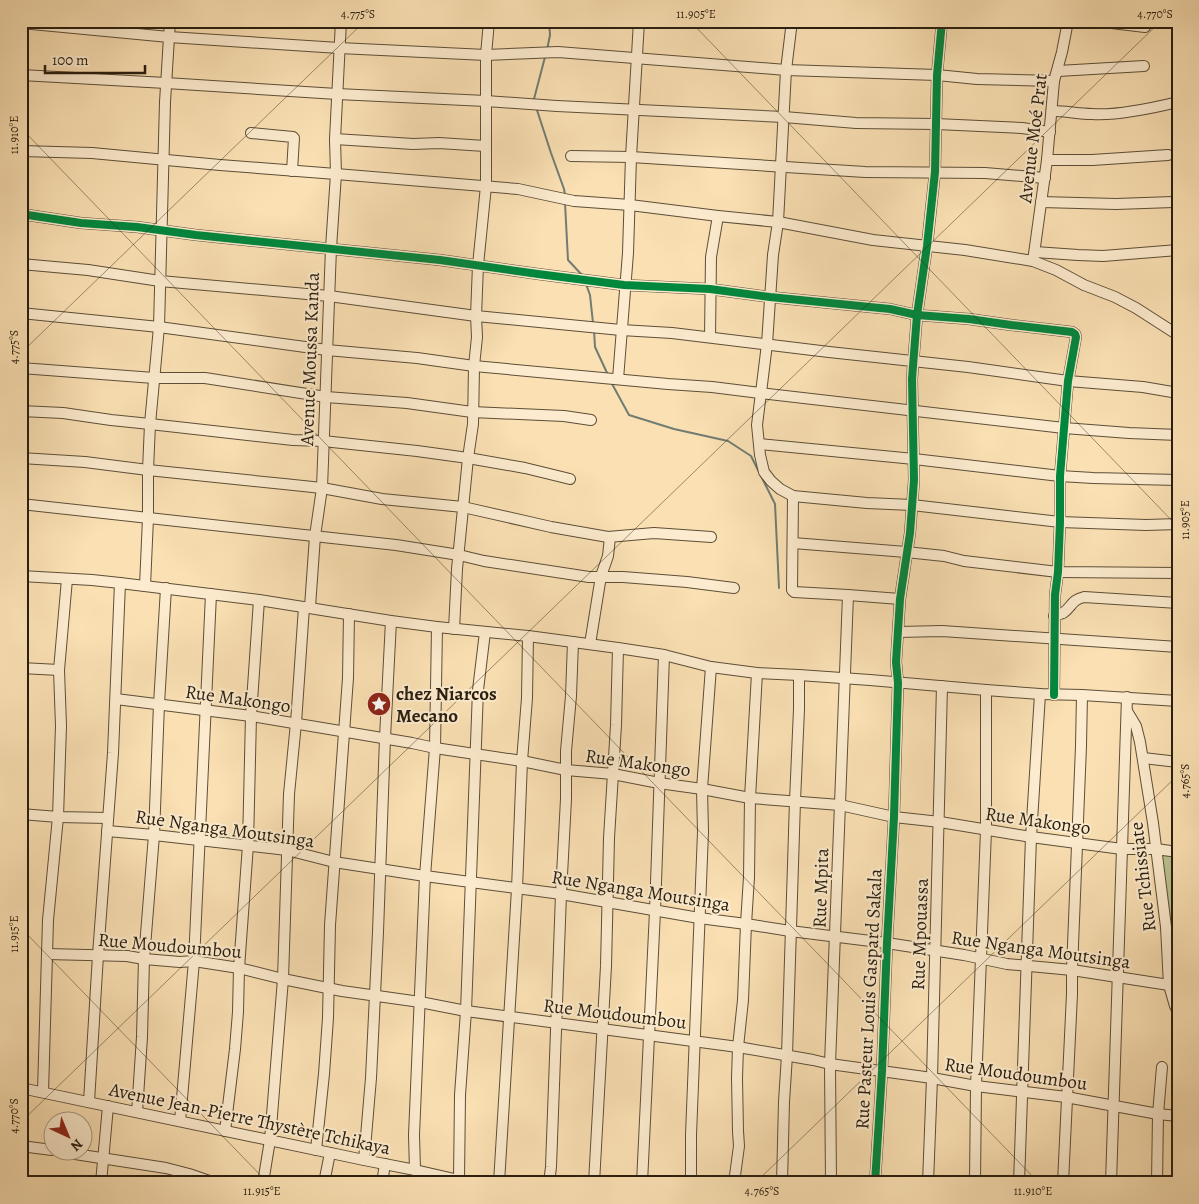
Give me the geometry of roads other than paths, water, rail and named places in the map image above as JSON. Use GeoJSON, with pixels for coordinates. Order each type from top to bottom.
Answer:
{"type":"FeatureCollection","features":[{"type":"Feature","properties":{"kind":"street"},"geometry":{"type":"LineString","coordinates":[[145,586],[150,424],[159,328],[166,83],[170,21]]}},
{"type":"Feature","properties":{"kind":"street","name":"Avenue Moussa Kanda"},"geometry":{"type":"LineString","coordinates":[[263,1183],[270,1140],[283,979],[288,794],[307,607],[322,488],[330,248],[336,174],[335,139],[341,21]]}},
{"type":"Feature","properties":{"kind":"street"},"geometry":{"type":"LineString","coordinates":[[454,629],[459,555],[473,424],[478,265],[486,186],[486,55],[489,21]]}},
{"type":"Feature","properties":{"kind":"street"},"geometry":{"type":"LineString","coordinates":[[618,379],[628,253],[630,158],[639,21]]}},
{"type":"Feature","properties":{"kind":"street"},"geometry":{"type":"LineString","coordinates":[[792,21],[786,70],[778,222],[773,254],[767,344],[757,426],[764,472],[780,489],[793,496],[912,506],[1060,522],[1146,525],[1178,524]]}},
{"type":"Feature","properties":{"kind":"street","name":"Rue Pasteur Louis Gaspard Sakala"},"geometry":{"type":"LineString","coordinates":[[875,1183],[894,817],[898,682],[896,662],[900,599],[912,506],[914,459],[913,361],[935,172],[937,75],[942,21]]}},
{"type":"Feature","properties":{"kind":"street","name":"Avenue Moé Prat"},"geometry":{"type":"LineString","coordinates":[[1034,256],[1056,76],[1068,21]]}},
{"type":"Feature","properties":{"kind":"street"},"geometry":{"type":"LineString","coordinates":[[1095,21],[1145,27]]}},
{"type":"Feature","properties":{"kind":"street"},"geometry":{"type":"LineString","coordinates":[[21,23],[169,37],[339,48],[486,55],[558,52],[786,70],[937,75],[978,79],[1056,76],[1144,66]]}},
{"type":"Feature","properties":{"kind":"street"},"geometry":{"type":"LineString","coordinates":[[21,75],[337,94],[784,117],[856,123],[1022,128],[1050,132]]}},
{"type":"Feature","properties":{"kind":"street"},"geometry":{"type":"LineString","coordinates":[[1052,111],[1103,114],[1134,111],[1178,102]]}},
{"type":"Feature","properties":{"kind":"street"},"geometry":{"type":"LineString","coordinates":[[251,133],[293,137],[292,170]]}},
{"type":"Feature","properties":{"kind":"street"},"geometry":{"type":"LineString","coordinates":[[335,139],[485,146]]}},
{"type":"Feature","properties":{"kind":"street"},"geometry":{"type":"LineString","coordinates":[[21,150],[92,153],[220,166],[292,170],[518,189],[574,200],[778,222],[873,240],[1034,256],[1103,256],[1178,250]]}},
{"type":"Feature","properties":{"kind":"street"},"geometry":{"type":"LineString","coordinates":[[1047,160],[1092,160],[1168,155]]}},
{"type":"Feature","properties":{"kind":"street"},"geometry":{"type":"LineString","coordinates":[[571,156],[865,172],[984,173],[1045,178]]}},
{"type":"Feature","properties":{"kind":"street"},"geometry":{"type":"LineString","coordinates":[[1041,202],[1116,204],[1172,202]]}},
{"type":"Feature","properties":{"kind":"street"},"geometry":{"type":"LineString","coordinates":[[21,214],[440,260],[624,285],[710,289],[1072,332],[1076,338],[1068,380],[1060,476],[1058,572],[1054,616],[1054,695]]}},
{"type":"Feature","properties":{"kind":"street"},"geometry":{"type":"LineString","coordinates":[[710,337],[712,257],[718,216]]}},
{"type":"Feature","properties":{"kind":"street"},"geometry":{"type":"LineString","coordinates":[[1034,256],[1084,285],[1115,297],[1136,308],[1178,335]]}},
{"type":"Feature","properties":{"kind":"street"},"geometry":{"type":"LineString","coordinates":[[21,264],[88,270],[160,281],[329,296],[476,316],[710,337],[1068,380],[1143,387],[1178,393]]}},
{"type":"Feature","properties":{"kind":"street"},"geometry":{"type":"LineString","coordinates":[[21,313],[474,366],[712,386],[1064,428],[1178,435]]}},
{"type":"Feature","properties":{"kind":"street"},"geometry":{"type":"LineString","coordinates":[[21,368],[154,378],[205,378],[326,397],[407,403],[472,412],[564,416],[591,420]]}},
{"type":"Feature","properties":{"kind":"street"},"geometry":{"type":"LineString","coordinates":[[21,411],[63,413],[293,440],[417,451],[525,468],[570,479]]}},
{"type":"Feature","properties":{"kind":"street"},"geometry":{"type":"LineString","coordinates":[[759,444],[1060,476],[1178,480]]}},
{"type":"Feature","properties":{"kind":"street"},"geometry":{"type":"LineString","coordinates":[[21,458],[85,462],[322,488],[382,498],[464,507],[551,527],[610,537],[654,533],[711,537]]}},
{"type":"Feature","properties":{"kind":"street"},"geometry":{"type":"LineString","coordinates":[[793,496],[792,590],[794,592],[900,599]]}},
{"type":"Feature","properties":{"kind":"street"},"geometry":{"type":"LineString","coordinates":[[21,504],[396,545],[589,577],[601,576],[678,581],[734,588]]}},
{"type":"Feature","properties":{"kind":"street"},"geometry":{"type":"LineString","coordinates":[[590,644],[601,576],[608,556],[610,537]]}},
{"type":"Feature","properties":{"kind":"street"},"geometry":{"type":"LineString","coordinates":[[793,543],[944,556],[964,561],[1058,572],[1178,573]]}},
{"type":"Feature","properties":{"kind":"street"},"geometry":{"type":"LineString","coordinates":[[21,576],[166,588],[307,607],[391,621],[590,644],[664,655],[757,674],[845,678],[1054,695],[1127,697],[1178,701]]}},
{"type":"Feature","properties":{"kind":"street"},"geometry":{"type":"LineString","coordinates":[[43,1092],[48,920],[58,817],[61,726],[59,670],[67,579]]}},
{"type":"Feature","properties":{"kind":"street"},"geometry":{"type":"LineString","coordinates":[[89,1102],[116,699],[120,583]]}},
{"type":"Feature","properties":{"kind":"street"},"geometry":{"type":"LineString","coordinates":[[137,1112],[142,1036],[144,959],[154,834],[166,588]]}},
{"type":"Feature","properties":{"kind":"street"},"geometry":{"type":"LineString","coordinates":[[180,1121],[194,961],[211,594]]}},
{"type":"Feature","properties":{"kind":"street","name":"Rue Mpita"},"geometry":{"type":"LineString","coordinates":[[831,1183],[830,1064],[848,595]]}},
{"type":"Feature","properties":{"kind":"street"},"geometry":{"type":"LineString","coordinates":[[1054,616],[1062,614],[1078,598],[1084,597],[1178,603]]}},
{"type":"Feature","properties":{"kind":"street"},"geometry":{"type":"LineString","coordinates":[[225,1131],[238,1012],[239,968],[248,846],[251,716],[259,600]]}},
{"type":"Feature","properties":{"kind":"street"},"geometry":{"type":"LineString","coordinates":[[316,1150],[328,1018],[330,925],[348,678],[349,614]]}},
{"type":"Feature","properties":{"kind":"street"},"geometry":{"type":"LineString","coordinates":[[364,1160],[371,1078],[384,738],[391,621]]}},
{"type":"Feature","properties":{"kind":"street"},"geometry":{"type":"LineString","coordinates":[[415,1170],[414,1135],[425,876],[435,748],[437,627]]}},
{"type":"Feature","properties":{"kind":"street"},"geometry":{"type":"LineString","coordinates":[[898,632],[942,631],[1178,647]]}},
{"type":"Feature","properties":{"kind":"street"},"geometry":{"type":"LineString","coordinates":[[459,1180],[460,1095],[472,881],[478,690],[485,632]]}},
{"type":"Feature","properties":{"kind":"street"},"geometry":{"type":"LineString","coordinates":[[500,1183],[527,698],[528,636]]}},
{"type":"Feature","properties":{"kind":"street"},"geometry":{"type":"LineString","coordinates":[[549,1183],[572,642]]}},
{"type":"Feature","properties":{"kind":"street"},"geometry":{"type":"LineString","coordinates":[[594,1183],[603,1028],[618,648]]}},
{"type":"Feature","properties":{"kind":"street"},"geometry":{"type":"LineString","coordinates":[[642,1183],[655,911],[664,655]]}},
{"type":"Feature","properties":{"kind":"street"},"geometry":{"type":"LineString","coordinates":[[691,1183],[691,1135],[703,832],[702,789],[711,666]]}},
{"type":"Feature","properties":{"kind":"street"},"geometry":{"type":"LineString","coordinates":[[21,668],[59,670]]}},
{"type":"Feature","properties":{"kind":"street"},"geometry":{"type":"LineString","coordinates":[[734,1183],[739,1146],[738,1046],[743,1000],[749,877],[750,798],[757,674]]}},
{"type":"Feature","properties":{"kind":"street"},"geometry":{"type":"LineString","coordinates":[[782,1183],[799,709],[798,675]]}},
{"type":"Feature","properties":{"kind":"street","name":"Rue Mpouassa"},"geometry":{"type":"LineString","coordinates":[[928,1183],[940,822],[942,686]]}},
{"type":"Feature","properties":{"kind":"street"},"geometry":{"type":"LineString","coordinates":[[975,1183],[976,1086],[986,830],[986,690]]}},
{"type":"Feature","properties":{"kind":"street"},"geometry":{"type":"LineString","coordinates":[[1019,1183],[1031,837],[1040,694]]}},
{"type":"Feature","properties":{"kind":"street"},"geometry":{"type":"LineString","coordinates":[[1063,1183],[1072,994],[1082,695]]}},
{"type":"Feature","properties":{"kind":"street"},"geometry":{"type":"LineString","coordinates":[[1111,1183],[1127,697]]}},
{"type":"Feature","properties":{"kind":"street","name":"Rue Makongo"},"geometry":{"type":"LineString","coordinates":[[116,699],[296,723],[566,770],[613,774],[750,798],[840,805],[894,817],[940,822],[1031,837],[1122,849],[1156,849],[1178,852]]}},
{"type":"Feature","properties":{"kind":"street","name":"Rue Tchissiate"},"geometry":{"type":"LineString","coordinates":[[1127,710],[1136,726],[1143,758],[1166,928],[1169,985],[1178,1012]]}},
{"type":"Feature","properties":{"kind":"street"},"geometry":{"type":"LineString","coordinates":[[1143,758],[1178,762]]}},
{"type":"Feature","properties":{"kind":"street"},"geometry":{"type":"LineString","coordinates":[[21,814],[108,818]]}},
{"type":"Feature","properties":{"kind":"street","name":"Rue Nganga Moutsinga"},"geometry":{"type":"LineString","coordinates":[[107,831],[154,834],[287,850],[334,862],[561,894],[699,918],[887,943],[982,958],[1007,964],[1072,970],[1169,985]]}},
{"type":"Feature","properties":{"kind":"street","name":"Rue Moudoumbou"},"geometry":{"type":"LineString","coordinates":[[47,954],[127,956],[180,962],[194,961],[239,968],[328,988],[466,1011],[738,1046],[830,1064],[976,1086],[1066,1097],[1178,1116]]}},
{"type":"Feature","properties":{"kind":"street"},"geometry":{"type":"LineString","coordinates":[[1157,1183],[1158,1114],[1162,1067]]}},
{"type":"Feature","properties":{"kind":"street","name":"Avenue Jean-Pierre Thystère Tchikaya"},"geometry":{"type":"LineString","coordinates":[[21,1088],[415,1170],[437,1179],[459,1180],[472,1183]]}},
{"type":"Feature","properties":{"kind":"street"},"geometry":{"type":"LineString","coordinates":[[101,1183],[108,1106]]}},
{"type":"Feature","properties":{"kind":"street"},"geometry":{"type":"LineString","coordinates":[[21,1146],[42,1149]]}},
{"type":"Feature","properties":{"kind":"street"},"geometry":{"type":"LineString","coordinates":[[324,1183],[330,1153]]}},
{"type":"Feature","properties":{"kind":"street"},"geometry":{"type":"LineString","coordinates":[[92,1156],[166,1168],[215,1183]]}},
{"type":"Feature","properties":{"kind":"street"},"geometry":{"type":"LineString","coordinates":[[382,1183],[385,1164]]}},
{"type":"Feature","properties":{"kind":"waterway"},"geometry":{"type":"LineString","coordinates":[[547,50],[550,35],[549,21]]}},
{"type":"Feature","properties":{"kind":"waterway"},"geometry":{"type":"LineString","coordinates":[[534,101],[545,57]]}},
{"type":"Feature","properties":{"kind":"waterway"},"geometry":{"type":"LineString","coordinates":[[1178,70],[1178,88]]}},
{"type":"Feature","properties":{"kind":"waterway"},"geometry":{"type":"LineString","coordinates":[[536,107],[565,195]]}},
{"type":"Feature","properties":{"kind":"waterway"},"geometry":{"type":"LineString","coordinates":[[565,203],[568,260],[582,275]]}},
{"type":"Feature","properties":{"kind":"waterway"},"geometry":{"type":"LineString","coordinates":[[586,284],[590,295],[593,323]]}},
{"type":"Feature","properties":{"kind":"waterway"},"geometry":{"type":"LineString","coordinates":[[594,330],[595,347],[608,375]]}},
{"type":"Feature","properties":{"kind":"waterway"},"geometry":{"type":"LineString","coordinates":[[611,382],[629,415],[674,429],[728,441],[751,456],[775,504],[779,588]]}},
{"type":"Feature","properties":{"kind":"place","name":"chez Niarcos Mecano"},"geometry":{"type":"Point","coordinates":[379,704]}}]}
